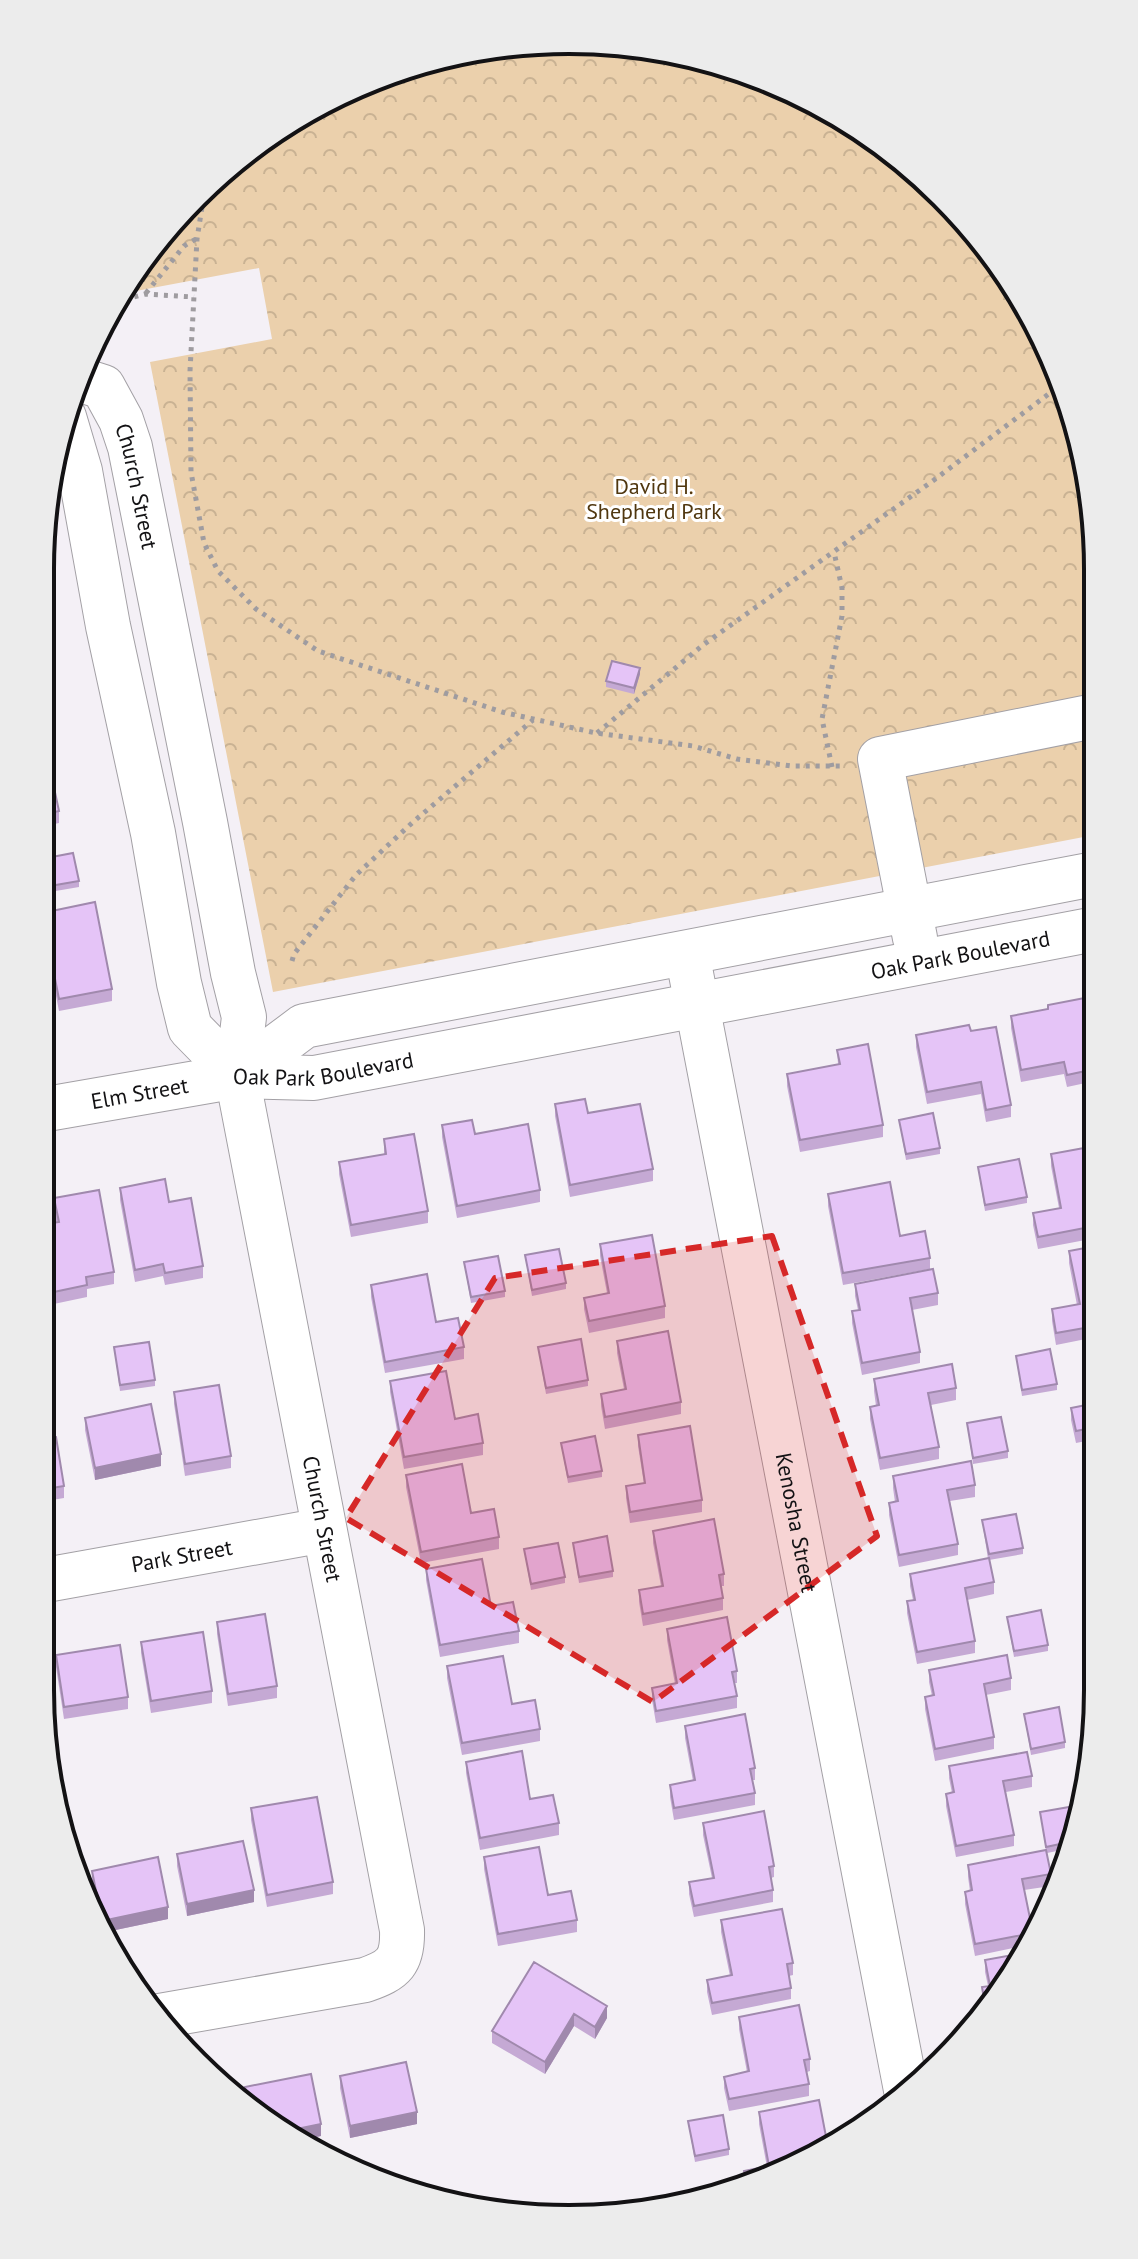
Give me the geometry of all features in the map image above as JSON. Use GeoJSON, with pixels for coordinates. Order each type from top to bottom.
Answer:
{"type":"FeatureCollection","features":[{"type":"Feature","properties":{"kind":"street","name":"Church Street"},"geometry":{"type":"LineString","coordinates":[[89,382],[103,387],[121,420],[130,447],[244,1017],[237,1076],[403,1947],[397,1963],[382,1974],[365,1980],[169,2014]]}},
{"type":"Feature","properties":{"kind":"street"},"geometry":{"type":"LineString","coordinates":[[71,440],[80,471],[108,626],[153,833],[179,983],[190,1028],[237,1076]]}},
{"type":"Feature","properties":{"kind":"street"},"geometry":{"type":"LineString","coordinates":[[108,626],[162,616]]}},
{"type":"Feature","properties":{"kind":"street"},"geometry":{"type":"LineString","coordinates":[[919,961],[880,759],[1084,718]]}},
{"type":"Feature","properties":{"kind":"street"},"geometry":{"type":"LineString","coordinates":[[153,833],[205,822]]}},
{"type":"Feature","properties":{"kind":"street","name":"Oak Park Boulevard"},"geometry":{"type":"LineString","coordinates":[[237,1076],[304,1026],[1084,876]]}},
{"type":"Feature","properties":{"kind":"street","name":"Oak Park Boulevard"},"geometry":{"type":"LineString","coordinates":[[237,1076],[314,1078],[1084,931]]}},
{"type":"Feature","properties":{"kind":"street","name":"Kenosha Street"},"geometry":{"type":"LineString","coordinates":[[687,953],[904,2081]]}},
{"type":"Feature","properties":{"kind":"street","name":"Elm Street"},"geometry":{"type":"LineString","coordinates":[[54,1108],[237,1076]]}},
{"type":"Feature","properties":{"kind":"street","name":"Park Street"},"geometry":{"type":"LineString","coordinates":[[54,1578],[324,1530]]}},
{"type":"Feature","properties":{"kind":"path"},"geometry":{"type":"LineString","coordinates":[[202,208],[197,239],[190,371],[191,472],[204,543],[218,571],[256,609],[318,651],[534,720],[596,733],[693,746],[737,759],[791,766],[832,767],[880,759]]}},
{"type":"Feature","properties":{"kind":"path"},"geometry":{"type":"LineString","coordinates":[[145,294],[184,246],[197,239]]}},
{"type":"Feature","properties":{"kind":"path"},"geometry":{"type":"LineString","coordinates":[[132,298],[145,294],[194,297]]}},
{"type":"Feature","properties":{"kind":"path"},"geometry":{"type":"LineString","coordinates":[[596,733],[703,645],[1052,391]]}},
{"type":"Feature","properties":{"kind":"path"},"geometry":{"type":"LineString","coordinates":[[832,767],[822,719],[842,616],[842,588],[834,552]]}},
{"type":"Feature","properties":{"kind":"path"},"geometry":{"type":"LineString","coordinates":[[292,961],[294,954],[356,875],[413,822],[534,720]]}},
{"type":"Feature","properties":{"kind":"highlighted area"},"geometry":{"type":"Polygon","coordinates":[[[772,1236],[877,1536],[653,1702],[346,1518],[495,1278],[772,1236]]]}},
{"type":"Feature","properties":{"kind":"green space","name":"David H. Shepherd Park"},"geometry":{"type":"Polygon","coordinates":[[[603,55],[636,58],[702,72],[735,81],[797,107],[883,160],[933,205],[978,255],[1031,341],[1057,403],[1074,469],[1083,535],[1084,837],[273,992],[150,362],[272,339],[259,268],[136,291],[160,255],[205,205],[255,160],[283,141],[341,107],[403,81],[502,58],[603,55]]]}},
{"type":"Feature","properties":{"kind":"building"},"geometry":{"type":"Polygon","coordinates":[[[612,661],[640,668],[634,688],[606,681],[612,661]]]}},
{"type":"Feature","properties":{"kind":"building"},"geometry":{"type":"Polygon","coordinates":[[[54,788],[59,811],[54,812],[54,788]]]}},
{"type":"Feature","properties":{"kind":"building"},"geometry":{"type":"Polygon","coordinates":[[[73,853],[79,881],[54,885],[54,857],[73,853]]]}},
{"type":"Feature","properties":{"kind":"building"},"geometry":{"type":"Polygon","coordinates":[[[95,902],[112,989],[59,999],[54,974],[54,911],[95,902]]]}},
{"type":"Feature","properties":{"kind":"building"},"geometry":{"type":"Polygon","coordinates":[[[1084,998],[1084,1071],[1067,1075],[1064,1062],[1021,1070],[1011,1016],[1048,1009],[1048,1005],[1084,998]]]}},
{"type":"Feature","properties":{"kind":"building"},"geometry":{"type":"Polygon","coordinates":[[[969,1025],[971,1031],[996,1027],[1011,1105],[986,1110],[981,1082],[927,1092],[916,1035],[969,1025]]]}},
{"type":"Feature","properties":{"kind":"building"},"geometry":{"type":"Polygon","coordinates":[[[868,1044],[883,1125],[800,1140],[787,1074],[840,1064],[837,1050],[868,1044]]]}},
{"type":"Feature","properties":{"kind":"building"},"geometry":{"type":"Polygon","coordinates":[[[585,1099],[588,1113],[640,1104],[653,1169],[570,1185],[555,1104],[585,1099]]]}},
{"type":"Feature","properties":{"kind":"building"},"geometry":{"type":"Polygon","coordinates":[[[933,1113],[940,1148],[906,1154],[899,1120],[933,1113]]]}},
{"type":"Feature","properties":{"kind":"building"},"geometry":{"type":"Polygon","coordinates":[[[472,1120],[475,1134],[528,1124],[540,1190],[457,1206],[442,1125],[472,1120]]]}},
{"type":"Feature","properties":{"kind":"building"},"geometry":{"type":"Polygon","coordinates":[[[414,1134],[428,1211],[351,1225],[339,1162],[386,1154],[384,1139],[414,1134]]]}},
{"type":"Feature","properties":{"kind":"building"},"geometry":{"type":"Polygon","coordinates":[[[1084,1148],[1084,1228],[1038,1237],[1033,1213],[1061,1208],[1051,1154],[1084,1148]]]}},
{"type":"Feature","properties":{"kind":"building"},"geometry":{"type":"Polygon","coordinates":[[[1019,1159],[1027,1197],[985,1205],[978,1167],[1019,1159]]]}},
{"type":"Feature","properties":{"kind":"building"},"geometry":{"type":"Polygon","coordinates":[[[165,1179],[169,1202],[191,1198],[203,1266],[165,1273],[163,1264],[135,1270],[120,1188],[165,1179]]]}},
{"type":"Feature","properties":{"kind":"building"},"geometry":{"type":"Polygon","coordinates":[[[890,1182],[900,1236],[925,1231],[930,1258],[843,1273],[828,1194],[890,1182]]]}},
{"type":"Feature","properties":{"kind":"building"},"geometry":{"type":"Polygon","coordinates":[[[99,1190],[114,1272],[86,1277],[87,1285],[54,1292],[54,1223],[59,1222],[54,1198],[99,1190]]]}},
{"type":"Feature","properties":{"kind":"building"},"geometry":{"type":"Polygon","coordinates":[[[652,1235],[665,1306],[589,1321],[584,1298],[609,1293],[600,1244],[652,1235]]]}},
{"type":"Feature","properties":{"kind":"building"},"geometry":{"type":"Polygon","coordinates":[[[1084,1248],[1084,1328],[1056,1333],[1052,1309],[1080,1304],[1069,1251],[1084,1248]]]}},
{"type":"Feature","properties":{"kind":"building"},"geometry":{"type":"Polygon","coordinates":[[[559,1249],[566,1283],[532,1290],[525,1255],[559,1249]]]}},
{"type":"Feature","properties":{"kind":"building"},"geometry":{"type":"Polygon","coordinates":[[[498,1256],[505,1291],[471,1297],[464,1262],[498,1256]]]}},
{"type":"Feature","properties":{"kind":"building"},"geometry":{"type":"Polygon","coordinates":[[[933,1269],[938,1293],[910,1298],[920,1352],[862,1363],[852,1311],[860,1310],[855,1284],[933,1269]]]}},
{"type":"Feature","properties":{"kind":"building"},"geometry":{"type":"Polygon","coordinates":[[[427,1274],[436,1322],[458,1318],[464,1347],[385,1362],[371,1285],[427,1274]]]}},
{"type":"Feature","properties":{"kind":"building"},"geometry":{"type":"Polygon","coordinates":[[[668,1331],[681,1402],[605,1417],[601,1394],[626,1389],[617,1341],[668,1331]]]}},
{"type":"Feature","properties":{"kind":"building"},"geometry":{"type":"Polygon","coordinates":[[[581,1339],[588,1380],[546,1388],[538,1347],[581,1339]]]}},
{"type":"Feature","properties":{"kind":"building"},"geometry":{"type":"Polygon","coordinates":[[[149,1342],[155,1380],[120,1385],[114,1347],[149,1342]]]}},
{"type":"Feature","properties":{"kind":"building"},"geometry":{"type":"Polygon","coordinates":[[[1050,1349],[1057,1384],[1022,1390],[1016,1356],[1050,1349]]]}},
{"type":"Feature","properties":{"kind":"building"},"geometry":{"type":"Polygon","coordinates":[[[952,1364],[956,1388],[928,1393],[939,1447],[880,1458],[870,1407],[879,1405],[874,1379],[952,1364]]]}},
{"type":"Feature","properties":{"kind":"building"},"geometry":{"type":"Polygon","coordinates":[[[446,1371],[455,1419],[478,1414],[483,1443],[404,1457],[390,1381],[446,1371]]]}},
{"type":"Feature","properties":{"kind":"building"},"geometry":{"type":"Polygon","coordinates":[[[219,1385],[231,1456],[185,1464],[174,1392],[219,1385]]]}},
{"type":"Feature","properties":{"kind":"building"},"geometry":{"type":"Polygon","coordinates":[[[151,1404],[161,1454],[95,1468],[85,1418],[151,1404]]]}},
{"type":"Feature","properties":{"kind":"building"},"geometry":{"type":"Polygon","coordinates":[[[1084,1405],[1084,1429],[1076,1431],[1071,1408],[1084,1405]]]}},
{"type":"Feature","properties":{"kind":"building"},"geometry":{"type":"Polygon","coordinates":[[[1001,1417],[1008,1451],[973,1458],[967,1423],[1001,1417]]]}},
{"type":"Feature","properties":{"kind":"building"},"geometry":{"type":"Polygon","coordinates":[[[690,1426],[702,1500],[630,1512],[626,1486],[645,1483],[638,1435],[690,1426]]]}},
{"type":"Feature","properties":{"kind":"building"},"geometry":{"type":"Polygon","coordinates":[[[595,1436],[602,1471],[568,1477],[561,1443],[595,1436]]]}},
{"type":"Feature","properties":{"kind":"building"},"geometry":{"type":"Polygon","coordinates":[[[54,1437],[64,1486],[54,1488],[54,1437]]]}},
{"type":"Feature","properties":{"kind":"building"},"geometry":{"type":"Polygon","coordinates":[[[971,1461],[975,1485],[947,1490],[958,1544],[899,1555],[889,1503],[898,1501],[893,1476],[971,1461]]]}},
{"type":"Feature","properties":{"kind":"building"},"geometry":{"type":"Polygon","coordinates":[[[462,1464],[471,1513],[494,1509],[499,1537],[421,1552],[406,1475],[462,1464]]]}},
{"type":"Feature","properties":{"kind":"building"},"geometry":{"type":"Polygon","coordinates":[[[1016,1514],[1023,1548],[989,1554],[982,1520],[1016,1514]]]}},
{"type":"Feature","properties":{"kind":"building"},"geometry":{"type":"Polygon","coordinates":[[[714,1519],[724,1574],[719,1575],[723,1598],[643,1614],[639,1590],[663,1586],[653,1531],[714,1519]]]}},
{"type":"Feature","properties":{"kind":"building"},"geometry":{"type":"Polygon","coordinates":[[[607,1536],[613,1571],[579,1577],[573,1543],[607,1536]]]}},
{"type":"Feature","properties":{"kind":"building"},"geometry":{"type":"Polygon","coordinates":[[[558,1543],[565,1577],[531,1584],[524,1549],[558,1543]]]}},
{"type":"Feature","properties":{"kind":"building"},"geometry":{"type":"Polygon","coordinates":[[[989,1558],[994,1582],[965,1588],[975,1641],[917,1652],[907,1601],[915,1600],[910,1574],[989,1558]]]}},
{"type":"Feature","properties":{"kind":"building"},"geometry":{"type":"Polygon","coordinates":[[[482,1559],[491,1606],[513,1602],[519,1631],[440,1645],[426,1569],[482,1559]]]}},
{"type":"Feature","properties":{"kind":"building"},"geometry":{"type":"Polygon","coordinates":[[[1041,1610],[1048,1645],[1014,1651],[1007,1617],[1041,1610]]]}},
{"type":"Feature","properties":{"kind":"building"},"geometry":{"type":"Polygon","coordinates":[[[265,1614],[277,1686],[228,1694],[217,1622],[265,1614]]]}},
{"type":"Feature","properties":{"kind":"building"},"geometry":{"type":"Polygon","coordinates":[[[727,1617],[737,1671],[732,1672],[737,1696],[656,1711],[652,1688],[677,1683],[667,1629],[727,1617]]]}},
{"type":"Feature","properties":{"kind":"building"},"geometry":{"type":"Polygon","coordinates":[[[203,1632],[212,1691],[151,1701],[141,1642],[203,1632]]]}},
{"type":"Feature","properties":{"kind":"building"},"geometry":{"type":"Polygon","coordinates":[[[120,1645],[128,1697],[64,1707],[56,1655],[120,1645]]]}},
{"type":"Feature","properties":{"kind":"building"},"geometry":{"type":"Polygon","coordinates":[[[1007,1655],[1011,1678],[984,1684],[994,1737],[935,1749],[925,1697],[934,1695],[929,1670],[1007,1655]]]}},
{"type":"Feature","properties":{"kind":"building"},"geometry":{"type":"Polygon","coordinates":[[[503,1656],[512,1704],[535,1700],[540,1729],[462,1743],[447,1666],[503,1656]]]}},
{"type":"Feature","properties":{"kind":"building"},"geometry":{"type":"Polygon","coordinates":[[[1059,1707],[1065,1742],[1031,1749],[1024,1714],[1059,1707]]]}},
{"type":"Feature","properties":{"kind":"building"},"geometry":{"type":"Polygon","coordinates":[[[745,1714],[755,1768],[750,1769],[755,1793],[674,1808],[670,1785],[695,1780],[685,1726],[745,1714]]]}},
{"type":"Feature","properties":{"kind":"building"},"geometry":{"type":"Polygon","coordinates":[[[522,1751],[530,1799],[553,1795],[559,1823],[480,1838],[466,1762],[522,1751]]]}},
{"type":"Feature","properties":{"kind":"building"},"geometry":{"type":"Polygon","coordinates":[[[1027,1752],[1032,1776],[1003,1781],[1014,1835],[956,1846],[946,1794],[954,1792],[949,1766],[1027,1752]]]}},
{"type":"Feature","properties":{"kind":"building"},"geometry":{"type":"Polygon","coordinates":[[[317,1797],[333,1882],[267,1895],[251,1808],[317,1797]]]}},
{"type":"Feature","properties":{"kind":"building"},"geometry":{"type":"Polygon","coordinates":[[[1070,1807],[1060,1844],[1046,1847],[1040,1812],[1070,1807]]]}},
{"type":"Feature","properties":{"kind":"building"},"geometry":{"type":"Polygon","coordinates":[[[764,1811],[774,1866],[769,1867],[773,1890],[694,1906],[689,1882],[714,1878],[703,1823],[764,1811]]]}},
{"type":"Feature","properties":{"kind":"building"},"geometry":{"type":"Polygon","coordinates":[[[243,1841],[254,1890],[187,1904],[177,1854],[243,1841]]]}},
{"type":"Feature","properties":{"kind":"building"},"geometry":{"type":"Polygon","coordinates":[[[539,1847],[548,1895],[571,1891],[577,1920],[498,1934],[484,1857],[539,1847]]]}},
{"type":"Feature","properties":{"kind":"building"},"geometry":{"type":"Polygon","coordinates":[[[1046,1850],[1050,1874],[1022,1879],[1030,1919],[1022,1935],[975,1944],[965,1892],[972,1890],[968,1865],[1046,1850]]]}},
{"type":"Feature","properties":{"kind":"building"},"geometry":{"type":"Polygon","coordinates":[[[158,1857],[168,1907],[108,1920],[97,1896],[92,1871],[158,1857]]]}},
{"type":"Feature","properties":{"kind":"building"},"geometry":{"type":"Polygon","coordinates":[[[782,1909],[793,1963],[787,1964],[791,1988],[712,2003],[707,1980],[732,1975],[721,1920],[782,1909]]]}},
{"type":"Feature","properties":{"kind":"building"},"geometry":{"type":"Polygon","coordinates":[[[1010,1955],[983,1996],[982,1987],[990,1986],[985,1960],[1010,1955]]]}},
{"type":"Feature","properties":{"kind":"building"},"geometry":{"type":"Polygon","coordinates":[[[534,1962],[607,2006],[595,2027],[574,2014],[545,2062],[492,2031],[534,1962]]]}},
{"type":"Feature","properties":{"kind":"building"},"geometry":{"type":"Polygon","coordinates":[[[799,2005],[810,2059],[804,2060],[809,2084],[729,2099],[724,2077],[749,2071],[739,2017],[799,2005]]]}},
{"type":"Feature","properties":{"kind":"building"},"geometry":{"type":"Polygon","coordinates":[[[406,2062],[417,2112],[350,2126],[340,2076],[406,2062]]]}},
{"type":"Feature","properties":{"kind":"building"},"geometry":{"type":"Polygon","coordinates":[[[311,2074],[321,2124],[299,2128],[255,2099],[245,2087],[311,2074]]]}},
{"type":"Feature","properties":{"kind":"building"},"geometry":{"type":"Polygon","coordinates":[[[819,2100],[826,2136],[769,2165],[759,2112],[819,2100]]]}},
{"type":"Feature","properties":{"kind":"building"},"geometry":{"type":"Polygon","coordinates":[[[723,2115],[729,2149],[695,2156],[688,2121],[723,2115]]]}}]}
